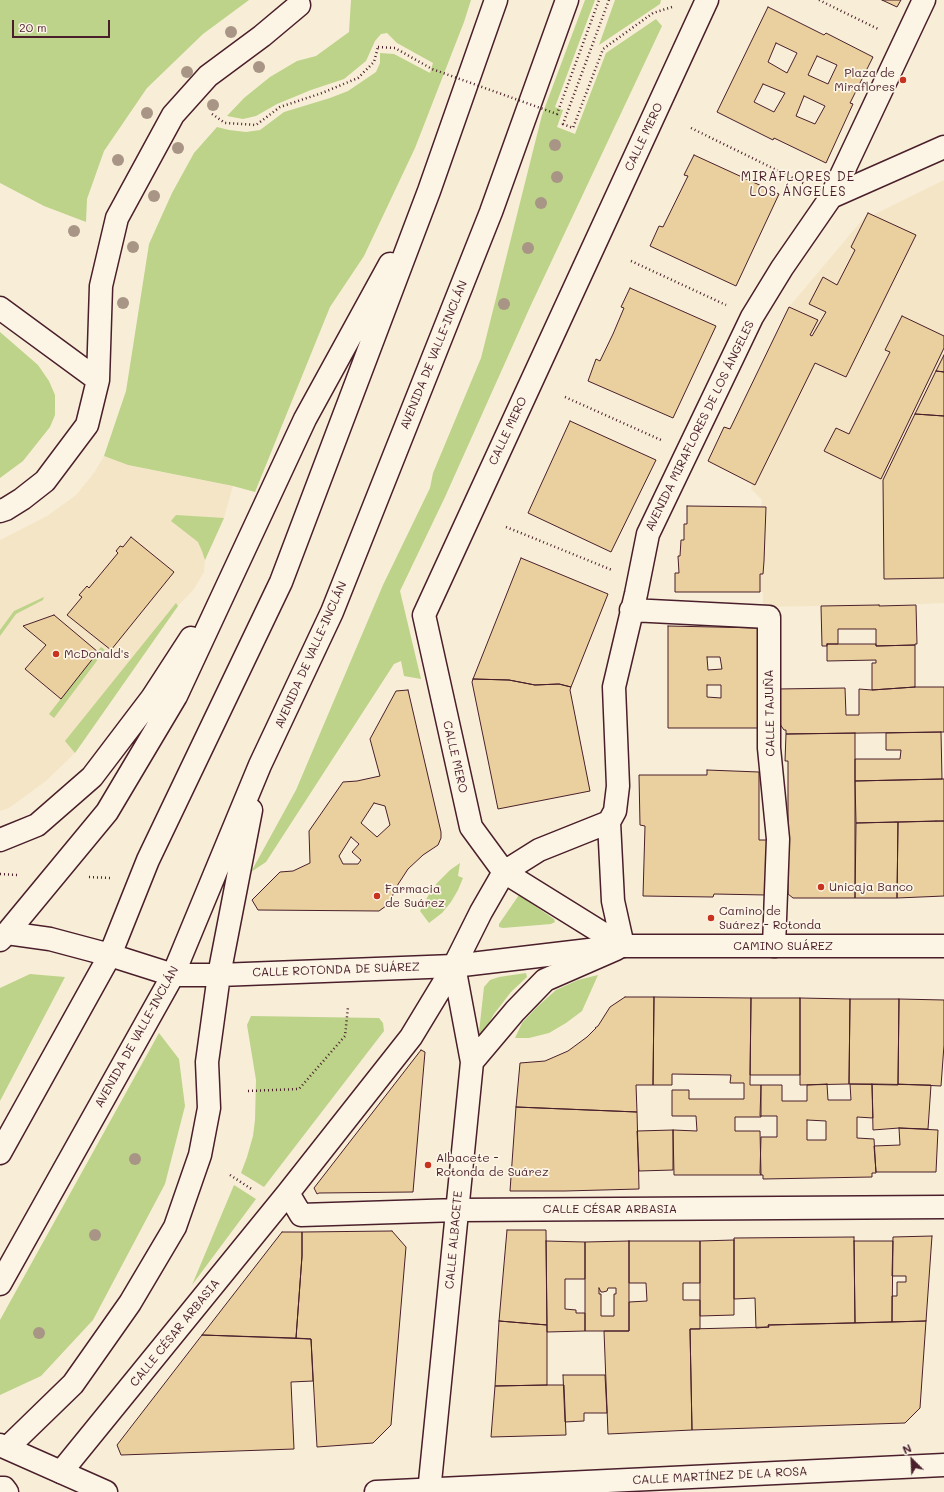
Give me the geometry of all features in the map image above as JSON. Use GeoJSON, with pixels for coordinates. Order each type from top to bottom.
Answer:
{"type":"FeatureCollection","features":[{"type":"Feature","properties":{"kind":"main road"},"geometry":{"type":"LineString","coordinates":[[0,1153],[110,955],[148,860],[281,582],[429,191],[496,0]]}},
{"type":"Feature","properties":{"kind":"main road","name":"AVENIDA DE VALLE-INCLÁN"},"geometry":{"type":"LineString","coordinates":[[0,1284],[173,975],[260,765],[335,605],[491,212],[567,0]]}},
{"type":"Feature","properties":{"kind":"main road","name":"CALLE MERO"},"geometry":{"type":"LineString","coordinates":[[504,872],[471,827],[424,615],[707,0]]}},
{"type":"Feature","properties":{"kind":"main road","name":"AVENIDA MIRAFLORES DE LOS ÁNGELES"},"geometry":{"type":"LineString","coordinates":[[609,822],[615,811],[618,786],[614,687],[648,534],[752,317],[782,268],[831,197],[924,0]]}},
{"type":"Feature","properties":{"kind":"main road"},"geometry":{"type":"LineString","coordinates":[[0,511],[16,502],[45,481],[87,426],[98,380],[101,286],[117,218],[173,115],[208,76],[262,36],[299,5]]}},
{"type":"Feature","properties":{"kind":"main road"},"geometry":{"type":"LineString","coordinates":[[831,197],[944,147]]}},
{"type":"Feature","properties":{"kind":"main road"},"geometry":{"type":"LineString","coordinates":[[2,935],[107,812],[176,696],[305,419],[429,191]]}},
{"type":"Feature","properties":{"kind":"main road"},"geometry":{"type":"LineString","coordinates":[[0,308],[98,380]]}},
{"type":"Feature","properties":{"kind":"main road"},"geometry":{"type":"LineString","coordinates":[[0,840],[37,826],[92,777],[152,698],[235,572]]}},
{"type":"Feature","properties":{"kind":"main road","name":"CALLE TAJUÑA"},"geometry":{"type":"LineString","coordinates":[[631,610],[769,617],[769,748],[778,839],[774,946]]}},
{"type":"Feature","properties":{"kind":"main road"},"geometry":{"type":"LineString","coordinates":[[106,1492],[61,1472],[2,1449],[73,1384],[130,1303],[175,1227],[200,1155],[209,1108],[206,1062],[219,975],[260,765]]}},
{"type":"Feature","properties":{"kind":"main road"},"geometry":{"type":"LineString","coordinates":[[454,966],[481,912],[504,872],[539,850],[609,822],[613,901],[623,946]]}},
{"type":"Feature","properties":{"kind":"main road"},"geometry":{"type":"LineString","coordinates":[[504,872],[623,946]]}},
{"type":"Feature","properties":{"kind":"main road","name":"CALLE ROTONDA DE SUÁREZ"},"geometry":{"type":"LineString","coordinates":[[2,935],[50,939],[110,955],[173,975],[219,975],[454,966],[623,946]]}},
{"type":"Feature","properties":{"kind":"main road"},"geometry":{"type":"LineString","coordinates":[[472,1062],[515,1011],[545,980],[623,946]]}},
{"type":"Feature","properties":{"kind":"main road","name":"CAMINO SUÁREZ"},"geometry":{"type":"LineString","coordinates":[[623,946],[944,946]]}},
{"type":"Feature","properties":{"kind":"main road","name":"CALLE ALBACETE"},"geometry":{"type":"LineString","coordinates":[[429,1490],[472,1062],[454,966]]}},
{"type":"Feature","properties":{"kind":"main road","name":"CALLE CÉSAR ARBASIA"},"geometry":{"type":"LineString","coordinates":[[61,1472],[288,1193],[411,1037],[454,966]]}},
{"type":"Feature","properties":{"kind":"main road","name":"CALLE CÉSAR ARBASIA"},"geometry":{"type":"LineString","coordinates":[[288,1193],[301,1215],[458,1210],[944,1207]]}},
{"type":"Feature","properties":{"kind":"main road","name":"CALLE MARTÍNEZ DE LA ROSA"},"geometry":{"type":"LineString","coordinates":[[376,1492],[944,1466]]}},
{"type":"Feature","properties":{"kind":"main road"},"geometry":{"type":"LineString","coordinates":[[0,1488],[4,1488],[7,1492]]}},
{"type":"Feature","properties":{"kind":"path"},"geometry":{"type":"LineString","coordinates":[[189,97],[225,123],[256,125],[280,107],[322,94],[358,78],[374,62],[378,47],[396,48],[432,68],[557,114],[599,0]]}},
{"type":"Feature","properties":{"kind":"path"},"geometry":{"type":"LineString","coordinates":[[609,0],[563,124],[573,128],[603,49],[653,13]]}},
{"type":"Feature","properties":{"kind":"path"},"geometry":{"type":"LineString","coordinates":[[819,0],[904,42]]}},
{"type":"Feature","properties":{"kind":"path"},"geometry":{"type":"LineString","coordinates":[[691,128],[831,197]]}},
{"type":"Feature","properties":{"kind":"path"},"geometry":{"type":"LineString","coordinates":[[631,261],[752,317]]}},
{"type":"Feature","properties":{"kind":"path"},"geometry":{"type":"LineString","coordinates":[[565,397],[687,452]]}},
{"type":"Feature","properties":{"kind":"path"},"geometry":{"type":"LineString","coordinates":[[506,527],[639,580]]}},
{"type":"Feature","properties":{"kind":"path"},"geometry":{"type":"LineString","coordinates":[[0,874],[21,875]]}},
{"type":"Feature","properties":{"kind":"path"},"geometry":{"type":"LineString","coordinates":[[83,877],[116,878]]}},
{"type":"Feature","properties":{"kind":"path"},"geometry":{"type":"LineString","coordinates":[[248,1091],[299,1089],[345,1036],[348,1008]]}},
{"type":"Feature","properties":{"kind":"path"},"geometry":{"type":"LineString","coordinates":[[230,1175],[258,1193]]}},
{"type":"Feature","properties":{"kind":"shaded area"},"geometry":{"type":"Polygon","coordinates":[[[944,180],[944,603],[879,606],[763,607],[763,592],[760,592],[760,574],[763,573],[766,507],[761,507],[762,500],[751,489],[752,484],[708,461],[724,427],[730,428],[789,307],[868,213],[873,215],[944,180]]]}},
{"type":"Feature","properties":{"kind":"shaded area"},"geometry":{"type":"Polygon","coordinates":[[[104,456],[128,465],[233,486],[224,518],[205,560],[204,572],[194,589],[178,606],[75,753],[46,781],[9,808],[0,811],[0,540],[47,516],[76,495],[94,473],[104,456]]]}},
{"type":"Feature","properties":{"kind":"green space"},"geometry":{"type":"Polygon","coordinates":[[[0,0],[249,0],[203,34],[147,88],[104,151],[87,199],[86,222],[44,206],[0,183],[0,0]]]}},
{"type":"Feature","properties":{"kind":"green space"},"geometry":{"type":"Polygon","coordinates":[[[351,0],[471,0],[464,22],[415,148],[364,256],[330,307],[255,492],[233,486],[128,465],[104,456],[126,391],[149,244],[172,193],[194,153],[217,127],[246,132],[260,130],[284,112],[348,91],[376,72],[380,63],[380,53],[394,54],[430,73],[433,63],[397,43],[387,33],[381,34],[375,41],[366,61],[344,79],[311,90],[277,104],[256,116],[243,119],[227,116],[244,98],[270,77],[297,61],[316,56],[349,32],[351,0]]]}},
{"type":"Feature","properties":{"kind":"green space"},"geometry":{"type":"Polygon","coordinates":[[[585,0],[595,0],[555,107],[563,110],[557,127],[575,134],[606,53],[656,19],[662,26],[530,307],[445,497],[400,591],[421,679],[404,676],[401,661],[394,664],[266,862],[251,872],[296,790],[383,585],[430,488],[433,473],[481,358],[542,115],[585,0]]]}},
{"type":"Feature","properties":{"kind":"green space"},"geometry":{"type":"Polygon","coordinates":[[[615,0],[661,0],[660,4],[599,45],[615,0]]]}},
{"type":"Feature","properties":{"kind":"green space"},"geometry":{"type":"Polygon","coordinates":[[[0,332],[38,365],[49,381],[55,395],[55,415],[50,427],[23,461],[0,478],[0,332]]]}},
{"type":"Feature","properties":{"kind":"green space"},"geometry":{"type":"Polygon","coordinates":[[[176,515],[224,518],[205,560],[198,542],[171,521],[176,515]]]}},
{"type":"Feature","properties":{"kind":"green space"},"geometry":{"type":"Polygon","coordinates":[[[44,597],[43,600],[16,614],[0,636],[0,630],[14,611],[44,597]]]}},
{"type":"Feature","properties":{"kind":"green space"},"geometry":{"type":"Polygon","coordinates":[[[176,603],[178,606],[75,753],[65,741],[176,603]]]}},
{"type":"Feature","properties":{"kind":"green space"},"geometry":{"type":"Polygon","coordinates":[[[101,647],[105,650],[54,718],[49,714],[101,647]]]}},
{"type":"Feature","properties":{"kind":"green space"},"geometry":{"type":"Polygon","coordinates":[[[460,863],[458,876],[463,878],[458,890],[442,913],[429,923],[420,911],[437,883],[450,870],[460,863]]]}},
{"type":"Feature","properties":{"kind":"green space"},"geometry":{"type":"Polygon","coordinates":[[[519,895],[554,919],[555,922],[551,924],[503,928],[499,927],[499,924],[519,895]]]}},
{"type":"Feature","properties":{"kind":"green space"},"geometry":{"type":"Polygon","coordinates":[[[526,973],[527,977],[511,992],[494,1014],[483,1034],[480,1035],[479,1032],[484,987],[490,980],[499,977],[526,973]]]}},
{"type":"Feature","properties":{"kind":"green space"},"geometry":{"type":"Polygon","coordinates":[[[30,974],[65,977],[0,1101],[0,988],[30,974]]]}},
{"type":"Feature","properties":{"kind":"green space"},"geometry":{"type":"Polygon","coordinates":[[[598,975],[582,1011],[549,1033],[529,1038],[515,1038],[522,1023],[556,990],[578,980],[598,975]]]}},
{"type":"Feature","properties":{"kind":"green space"},"geometry":{"type":"Polygon","coordinates":[[[251,1016],[379,1018],[383,1023],[384,1031],[264,1187],[241,1173],[253,1136],[255,1120],[256,1080],[247,1025],[251,1016]]]}},
{"type":"Feature","properties":{"kind":"green space"},"geometry":{"type":"Polygon","coordinates":[[[159,1033],[179,1059],[185,1106],[165,1184],[93,1320],[41,1376],[0,1395],[0,1320],[159,1033]]]}},
{"type":"Feature","properties":{"kind":"green space"},"geometry":{"type":"Polygon","coordinates":[[[234,1185],[256,1199],[192,1285],[234,1185]]]}},
{"type":"Feature","properties":{"kind":"building"},"geometry":{"type":"Polygon","coordinates":[[[882,0],[901,0],[897,7],[882,0]]]}},
{"type":"Feature","properties":{"kind":"building"},"geometry":{"type":"Polygon","coordinates":[[[768,7],[824,35],[826,33],[873,57],[850,103],[853,104],[826,163],[774,138],[773,140],[717,112],[768,7]],[[776,43],[768,62],[787,73],[797,53],[776,43]],[[817,56],[808,75],[828,84],[837,65],[817,56]],[[763,84],[754,102],[774,112],[785,93],[763,84]],[[804,96],[796,116],[815,124],[825,106],[804,96]]]}},
{"type":"Feature","properties":{"kind":"building"},"geometry":{"type":"Polygon","coordinates":[[[694,155],[779,194],[736,286],[650,246],[659,226],[663,227],[688,176],[684,175],[694,155]]]}},
{"type":"Feature","properties":{"kind":"building"},"geometry":{"type":"Polygon","coordinates":[[[868,213],[916,235],[846,377],[815,363],[755,485],[708,461],[724,427],[730,429],[789,307],[818,320],[810,335],[812,336],[826,312],[809,304],[823,277],[837,285],[855,250],[851,247],[868,213]]]}},
{"type":"Feature","properties":{"kind":"building"},"geometry":{"type":"Polygon","coordinates":[[[630,288],[716,326],[673,418],[588,381],[596,359],[600,361],[613,334],[624,308],[621,307],[630,288]]]}},
{"type":"Feature","properties":{"kind":"building"},"geometry":{"type":"Polygon","coordinates":[[[902,316],[944,336],[944,348],[881,479],[824,451],[836,428],[849,434],[890,352],[885,350],[902,316]]]}},
{"type":"Feature","properties":{"kind":"building"},"geometry":{"type":"Polygon","coordinates":[[[944,355],[944,372],[936,371],[944,355]]]}},
{"type":"Feature","properties":{"kind":"building"},"geometry":{"type":"Polygon","coordinates":[[[936,371],[944,372],[944,416],[915,414],[936,371]]]}},
{"type":"Feature","properties":{"kind":"building"},"geometry":{"type":"Polygon","coordinates":[[[915,414],[944,416],[944,578],[884,579],[883,480],[915,414]]]}},
{"type":"Feature","properties":{"kind":"building"},"geometry":{"type":"Polygon","coordinates":[[[570,421],[656,460],[611,552],[528,513],[570,421]]]}},
{"type":"Feature","properties":{"kind":"building"},"geometry":{"type":"Polygon","coordinates":[[[687,506],[766,507],[764,561],[763,574],[760,574],[760,592],[675,592],[675,573],[679,573],[678,556],[680,556],[681,540],[684,540],[684,524],[687,524],[687,506]]]}},
{"type":"Feature","properties":{"kind":"building"},"geometry":{"type":"Polygon","coordinates":[[[131,537],[174,572],[111,650],[67,615],[82,597],[79,595],[87,586],[89,588],[118,553],[116,551],[120,546],[123,547],[131,537]]]}},
{"type":"Feature","properties":{"kind":"building"},"geometry":{"type":"Polygon","coordinates":[[[521,558],[608,594],[571,687],[559,684],[535,685],[509,680],[473,679],[521,558]]]}},
{"type":"Feature","properties":{"kind":"building"},"geometry":{"type":"Polygon","coordinates":[[[916,605],[917,644],[876,646],[876,629],[838,629],[838,644],[827,644],[827,646],[822,646],[821,606],[916,605]]]}},
{"type":"Feature","properties":{"kind":"building"},"geometry":{"type":"Polygon","coordinates":[[[54,615],[98,652],[61,699],[25,669],[46,645],[23,626],[54,615]]]}},
{"type":"Feature","properties":{"kind":"building"},"geometry":{"type":"Polygon","coordinates":[[[668,626],[760,628],[760,728],[668,728],[668,626]],[[707,657],[708,670],[722,669],[720,657],[707,657]],[[707,685],[707,697],[721,698],[721,685],[707,685]]]}},
{"type":"Feature","properties":{"kind":"building"},"geometry":{"type":"Polygon","coordinates":[[[827,644],[876,644],[876,646],[915,645],[915,687],[872,690],[872,663],[876,663],[876,660],[827,661],[827,644]]]}},
{"type":"Feature","properties":{"kind":"building"},"geometry":{"type":"Polygon","coordinates":[[[473,679],[509,680],[535,685],[559,684],[571,687],[570,690],[590,791],[498,809],[472,682],[473,679]]]}},
{"type":"Feature","properties":{"kind":"building"},"geometry":{"type":"Polygon","coordinates":[[[915,687],[944,687],[944,732],[786,734],[786,730],[784,730],[777,720],[777,689],[845,688],[846,715],[859,715],[859,689],[872,690],[915,687]]]}},
{"type":"Feature","properties":{"kind":"building"},"geometry":{"type":"Polygon","coordinates":[[[408,690],[441,832],[441,838],[438,845],[423,855],[408,869],[395,889],[390,903],[379,911],[258,910],[252,900],[280,872],[293,871],[310,863],[309,831],[343,782],[357,781],[380,776],[370,739],[396,691],[408,690]],[[374,803],[361,823],[377,837],[390,825],[385,806],[374,803]],[[351,837],[339,856],[343,864],[358,864],[361,860],[352,852],[359,844],[351,837]]]}},
{"type":"Feature","properties":{"kind":"building"},"geometry":{"type":"Polygon","coordinates":[[[941,732],[942,779],[855,781],[855,759],[900,759],[901,750],[886,750],[886,733],[941,732]]]}},
{"type":"Feature","properties":{"kind":"building"},"geometry":{"type":"Polygon","coordinates":[[[855,733],[855,898],[793,898],[788,894],[788,761],[785,761],[786,734],[855,733]]]}},
{"type":"Feature","properties":{"kind":"building"},"geometry":{"type":"Polygon","coordinates":[[[707,770],[759,772],[759,840],[767,840],[766,895],[714,894],[713,897],[643,896],[645,826],[640,825],[639,775],[707,775],[707,770]]]}},
{"type":"Feature","properties":{"kind":"building"},"geometry":{"type":"Polygon","coordinates":[[[944,779],[944,821],[856,823],[855,781],[944,779]]]}},
{"type":"Feature","properties":{"kind":"building"},"geometry":{"type":"Polygon","coordinates":[[[944,821],[944,896],[897,898],[898,822],[944,821]]]}},
{"type":"Feature","properties":{"kind":"building"},"geometry":{"type":"Polygon","coordinates":[[[898,822],[897,898],[855,898],[856,823],[898,822]]]}},
{"type":"Feature","properties":{"kind":"building"},"geometry":{"type":"Polygon","coordinates":[[[625,997],[654,997],[653,1085],[636,1085],[637,1112],[516,1107],[520,1063],[545,1061],[568,1051],[587,1037],[598,1026],[610,1007],[625,997]]]}},
{"type":"Feature","properties":{"kind":"building"},"geometry":{"type":"Polygon","coordinates":[[[654,997],[751,998],[750,1085],[761,1085],[761,1117],[735,1117],[735,1131],[760,1131],[761,1175],[674,1175],[673,1130],[697,1131],[696,1116],[672,1116],[672,1090],[689,1090],[689,1099],[744,1099],[744,1083],[730,1083],[731,1075],[672,1074],[672,1085],[653,1085],[654,997]]]}},
{"type":"Feature","properties":{"kind":"building"},"geometry":{"type":"Polygon","coordinates":[[[751,998],[800,998],[800,1075],[750,1075],[751,998]]]}},
{"type":"Feature","properties":{"kind":"building"},"geometry":{"type":"Polygon","coordinates":[[[800,998],[850,999],[849,1084],[800,1085],[800,998]]]}},
{"type":"Feature","properties":{"kind":"building"},"geometry":{"type":"Polygon","coordinates":[[[850,999],[899,999],[898,1085],[849,1084],[850,999]]]}},
{"type":"Feature","properties":{"kind":"building"},"geometry":{"type":"Polygon","coordinates":[[[899,999],[944,1000],[944,1045],[941,1086],[898,1084],[899,999]]]}},
{"type":"Feature","properties":{"kind":"building"},"geometry":{"type":"Polygon","coordinates":[[[421,1050],[425,1052],[413,1192],[317,1194],[314,1188],[421,1050]]]}},
{"type":"Feature","properties":{"kind":"building"},"geometry":{"type":"Polygon","coordinates":[[[827,1084],[828,1100],[851,1100],[850,1084],[872,1084],[873,1118],[857,1117],[857,1138],[874,1139],[876,1173],[872,1173],[872,1177],[763,1179],[763,1175],[760,1173],[761,1137],[777,1137],[777,1116],[760,1116],[761,1085],[782,1085],[782,1101],[807,1101],[807,1085],[827,1084]],[[807,1120],[807,1140],[826,1140],[826,1121],[807,1120]]]}},
{"type":"Feature","properties":{"kind":"building"},"geometry":{"type":"Polygon","coordinates":[[[872,1084],[931,1085],[928,1129],[899,1128],[873,1130],[872,1084]]]}},
{"type":"Feature","properties":{"kind":"building"},"geometry":{"type":"Polygon","coordinates":[[[516,1107],[637,1112],[639,1189],[510,1191],[516,1107]]]}},
{"type":"Feature","properties":{"kind":"building"},"geometry":{"type":"Polygon","coordinates":[[[899,1128],[938,1130],[936,1172],[876,1172],[874,1146],[900,1145],[899,1128]]]}},
{"type":"Feature","properties":{"kind":"building"},"geometry":{"type":"Polygon","coordinates":[[[673,1130],[673,1170],[639,1171],[637,1131],[673,1130]]]}},
{"type":"Feature","properties":{"kind":"building"},"geometry":{"type":"Polygon","coordinates":[[[507,1230],[546,1230],[547,1325],[499,1321],[507,1230]]]}},
{"type":"Feature","properties":{"kind":"building"},"geometry":{"type":"Polygon","coordinates":[[[392,1231],[406,1247],[391,1425],[373,1443],[317,1447],[311,1339],[296,1338],[302,1256],[302,1232],[392,1231]]]}},
{"type":"Feature","properties":{"kind":"building"},"geometry":{"type":"Polygon","coordinates":[[[282,1232],[302,1232],[302,1256],[296,1338],[202,1335],[282,1232]]]}},
{"type":"Feature","properties":{"kind":"building"},"geometry":{"type":"Polygon","coordinates":[[[932,1236],[926,1321],[892,1322],[892,1296],[897,1296],[897,1282],[906,1282],[906,1276],[892,1276],[893,1237],[932,1236]]]}},
{"type":"Feature","properties":{"kind":"building"},"geometry":{"type":"Polygon","coordinates":[[[854,1237],[855,1323],[768,1325],[769,1327],[756,1328],[755,1298],[734,1299],[734,1238],[854,1237]]]}},
{"type":"Feature","properties":{"kind":"building"},"geometry":{"type":"Polygon","coordinates":[[[734,1240],[734,1315],[700,1316],[700,1241],[734,1240]]]}},
{"type":"Feature","properties":{"kind":"building"},"geometry":{"type":"Polygon","coordinates":[[[546,1241],[585,1242],[585,1279],[565,1279],[565,1309],[576,1310],[576,1313],[585,1313],[585,1331],[547,1332],[546,1241]]]}},
{"type":"Feature","properties":{"kind":"building"},"geometry":{"type":"Polygon","coordinates":[[[629,1241],[629,1331],[585,1331],[585,1242],[629,1241]],[[599,1288],[599,1294],[601,1294],[601,1316],[614,1316],[614,1294],[616,1294],[616,1288],[608,1288],[607,1291],[601,1292],[599,1288]]]}},
{"type":"Feature","properties":{"kind":"building"},"geometry":{"type":"Polygon","coordinates":[[[629,1241],[700,1241],[700,1283],[683,1283],[683,1300],[700,1300],[700,1329],[690,1329],[692,1430],[608,1434],[604,1331],[629,1331],[629,1302],[647,1301],[646,1283],[629,1283],[629,1241]]]}},
{"type":"Feature","properties":{"kind":"building"},"geometry":{"type":"Polygon","coordinates":[[[854,1241],[893,1241],[892,1322],[855,1323],[854,1241]]]}},
{"type":"Feature","properties":{"kind":"building"},"geometry":{"type":"Polygon","coordinates":[[[499,1321],[547,1325],[547,1385],[495,1386],[499,1321]]]}},
{"type":"Feature","properties":{"kind":"building"},"geometry":{"type":"Polygon","coordinates":[[[926,1321],[920,1408],[905,1423],[692,1430],[690,1329],[769,1327],[768,1325],[926,1321]]]}},
{"type":"Feature","properties":{"kind":"building"},"geometry":{"type":"Polygon","coordinates":[[[202,1335],[311,1339],[313,1381],[291,1382],[294,1449],[121,1455],[117,1445],[202,1335]]]}},
{"type":"Feature","properties":{"kind":"building"},"geometry":{"type":"Polygon","coordinates":[[[563,1375],[605,1375],[607,1413],[584,1413],[584,1421],[565,1422],[563,1375]]]}},
{"type":"Feature","properties":{"kind":"building"},"geometry":{"type":"Polygon","coordinates":[[[564,1385],[566,1435],[491,1437],[495,1386],[564,1385]]]}},
{"type":"Feature","properties":{"kind":"place","name":"Plaza de Miraflores"},"geometry":{"type":"Point","coordinates":[903,80]}},
{"type":"Feature","properties":{"kind":"place","name":"McDonald's"},"geometry":{"type":"Point","coordinates":[56,654]}},
{"type":"Feature","properties":{"kind":"place","name":"Unicaja Banco"},"geometry":{"type":"Point","coordinates":[821,887]}},
{"type":"Feature","properties":{"kind":"place","name":"Farmacia de Suárez"},"geometry":{"type":"Point","coordinates":[377,896]}},
{"type":"Feature","properties":{"kind":"place","name":"Camino de Suárez - Rotonda"},"geometry":{"type":"Point","coordinates":[711,918]}},
{"type":"Feature","properties":{"kind":"place","name":"Albacete - Rotonda de Suárez"},"geometry":{"type":"Point","coordinates":[428,1165]}},
{"type":"Feature","properties":{"kind":"district","name":"MIRAFLORES DE LOS ÁNGELES"},"geometry":{"type":"Point","coordinates":[798,184]}}]}
